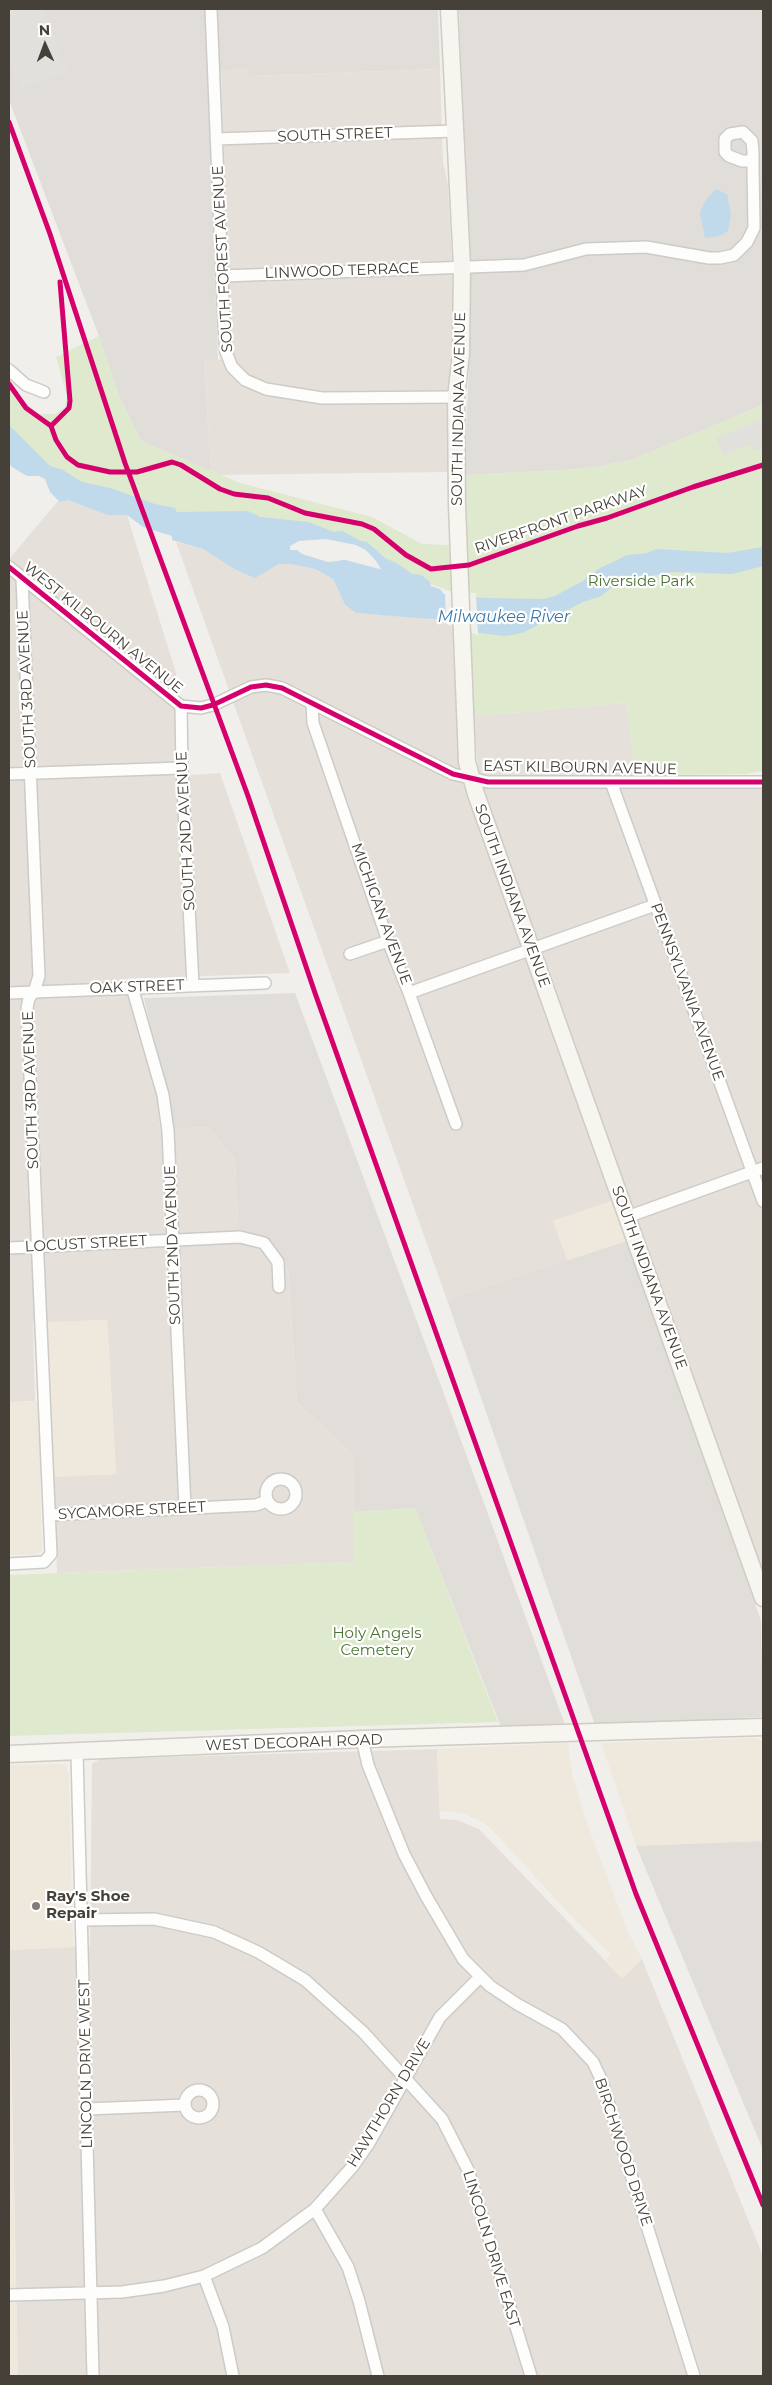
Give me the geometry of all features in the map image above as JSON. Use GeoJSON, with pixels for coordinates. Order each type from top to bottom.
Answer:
{"type":"FeatureCollection","features":[{"type":"Feature","properties":{"kind":"street","name":"SOUTH FOREST AVENUE"},"geometry":{"type":"LineString","coordinates":[[211,9],[226,352],[232,367],[245,380],[266,389],[322,398],[456,397]]}},
{"type":"Feature","properties":{"kind":"street","name":"SOUTH INDIANA AVENUE"},"geometry":{"type":"LineString","coordinates":[[449,9],[462,267],[461,354],[456,397],[459,582],[467,762],[471,779],[763,1596]]}},
{"type":"Feature","properties":{"kind":"street","name":"SOUTH STREET"},"geometry":{"type":"LineString","coordinates":[[216,139],[455,130]]}},
{"type":"Feature","properties":{"kind":"street","name":"LINWOOD TERRACE"},"geometry":{"type":"LineString","coordinates":[[223,276],[524,266],[571,252],[594,249],[646,247],[709,258],[734,255],[747,242],[754,228],[753,161]]}},
{"type":"Feature","properties":{"kind":"street"},"geometry":{"type":"LineString","coordinates":[[9,370],[26,384],[44,392]]}},
{"type":"Feature","properties":{"kind":"street","name":"WEST KILBOURN AVENUE"},"geometry":{"type":"LineString","coordinates":[[9,567],[181,706],[201,708],[212,705]]}},
{"type":"Feature","properties":{"kind":"street","name":"SOUTH 3RD AVENUE"},"geometry":{"type":"LineString","coordinates":[[22,578],[39,976],[34,992],[29,998],[27,1008],[50,1515]]}},
{"type":"Feature","properties":{"kind":"street","name":"EAST KILBOURN AVENUE"},"geometry":{"type":"LineString","coordinates":[[212,705],[251,687],[266,685],[282,688],[453,774],[488,782],[763,782]]}},
{"type":"Feature","properties":{"kind":"street","name":"MICHIGAN AVENUE"},"geometry":{"type":"LineString","coordinates":[[312,703],[313,723],[388,940],[456,1124]]}},
{"type":"Feature","properties":{"kind":"street","name":"SOUTH 2ND AVENUE"},"geometry":{"type":"LineString","coordinates":[[181,706],[182,768],[193,985]]}},
{"type":"Feature","properties":{"kind":"street"},"geometry":{"type":"LineString","coordinates":[[9,774],[182,768]]}},
{"type":"Feature","properties":{"kind":"street","name":"PENNSYLVANIA AVENUE"},"geometry":{"type":"LineString","coordinates":[[611,782],[655,905],[758,1170],[763,1201]]}},
{"type":"Feature","properties":{"kind":"street"},"geometry":{"type":"LineString","coordinates":[[409,993],[655,905]]}},
{"type":"Feature","properties":{"kind":"street"},"geometry":{"type":"LineString","coordinates":[[350,954],[388,940]]}},
{"type":"Feature","properties":{"kind":"street","name":"OAK STREET"},"geometry":{"type":"LineString","coordinates":[[9,993],[265,982]]}},
{"type":"Feature","properties":{"kind":"street","name":"SOUTH 2ND AVENUE"},"geometry":{"type":"LineString","coordinates":[[132,987],[163,1094],[168,1130],[185,1508]]}},
{"type":"Feature","properties":{"kind":"street"},"geometry":{"type":"LineString","coordinates":[[627,1217],[758,1170]]}},
{"type":"Feature","properties":{"kind":"street","name":"LOCUST STREET"},"geometry":{"type":"LineString","coordinates":[[9,1248],[240,1237],[264,1243],[278,1262],[280,1287]]}},
{"type":"Feature","properties":{"kind":"street","name":"SYCAMORE STREET"},"geometry":{"type":"LineString","coordinates":[[9,1564],[44,1562],[51,1554],[50,1515],[256,1505],[267,1501]]}},
{"type":"Feature","properties":{"kind":"street","name":"WEST DECORAH ROAD"},"geometry":{"type":"LineString","coordinates":[[9,1754],[362,1739],[580,1734],[763,1727]]}},
{"type":"Feature","properties":{"kind":"street","name":"BIRCHWOOD DRIVE"},"geometry":{"type":"LineString","coordinates":[[362,1739],[368,1765],[404,1854],[450,1938],[464,1959],[480,1977],[517,2004],[562,2029],[592,2062],[601,2079],[694,2376]]}},
{"type":"Feature","properties":{"kind":"street","name":"LINCOLN DRIVE WEST"},"geometry":{"type":"LineString","coordinates":[[77,1752],[93,2376]]}},
{"type":"Feature","properties":{"kind":"street","name":"LINCOLN DRIVE EAST"},"geometry":{"type":"LineString","coordinates":[[82,1920],[154,1920],[214,1932],[258,1952],[305,1980],[363,2032],[442,2119],[468,2170],[531,2376]]}},
{"type":"Feature","properties":{"kind":"street","name":"HAWTHORN DRIVE"},"geometry":{"type":"LineString","coordinates":[[9,2295],[122,2292],[164,2286],[204,2276],[262,2248],[315,2208],[358,2159],[406,2079],[440,2017],[480,1977]]}},
{"type":"Feature","properties":{"kind":"street"},"geometry":{"type":"LineString","coordinates":[[87,2109],[184,2105]]}},
{"type":"Feature","properties":{"kind":"street"},"geometry":{"type":"LineString","coordinates":[[315,2208],[348,2267],[359,2301],[378,2376]]}},
{"type":"Feature","properties":{"kind":"street"},"geometry":{"type":"LineString","coordinates":[[204,2276],[223,2327],[233,2376]]}},
{"type":"Feature","properties":{"kind":"shaded area"},"geometry":{"type":"Polygon","coordinates":[[[9,9],[438,9],[440,69],[248,76],[248,69],[207,71],[218,360],[204,361],[211,471],[141,441],[118,394],[99,336],[9,100],[9,9]]]}},
{"type":"Feature","properties":{"kind":"shaded area"},"geometry":{"type":"Polygon","coordinates":[[[9,9],[44,9],[67,72],[19,89],[9,59],[9,9]]]}},
{"type":"Feature","properties":{"kind":"shaded area"},"geometry":{"type":"Polygon","coordinates":[[[459,9],[763,9],[763,405],[634,459],[596,467],[464,475],[471,320],[459,9]]]}},
{"type":"Feature","properties":{"kind":"shaded area"},"geometry":{"type":"Polygon","coordinates":[[[248,69],[249,76],[440,69],[443,162],[448,185],[455,324],[448,472],[220,475],[211,471],[204,361],[218,360],[232,353],[228,312],[221,70],[248,69]]]}},
{"type":"Feature","properties":{"kind":"shaded area"},"geometry":{"type":"Polygon","coordinates":[[[763,419],[763,448],[755,451],[750,444],[724,456],[716,438],[763,419]]]}},
{"type":"Feature","properties":{"kind":"shaded area"},"geometry":{"type":"Polygon","coordinates":[[[68,500],[107,515],[127,515],[176,673],[176,776],[220,773],[290,973],[124,979],[156,1091],[160,1129],[208,1127],[235,1159],[239,1239],[262,1239],[288,1268],[297,1402],[353,1454],[355,1562],[57,1573],[54,1476],[116,1474],[107,1320],[33,1323],[35,1401],[9,1402],[9,559],[58,501],[68,500]]]}},
{"type":"Feature","properties":{"kind":"shaded area"},"geometry":{"type":"Polygon","coordinates":[[[176,542],[203,549],[234,569],[273,568],[279,564],[290,564],[315,569],[333,579],[345,605],[356,613],[415,617],[454,623],[458,756],[612,1201],[553,1221],[568,1261],[447,1300],[176,542]]]}},
{"type":"Feature","properties":{"kind":"shaded area"},"geometry":{"type":"Polygon","coordinates":[[[626,703],[638,787],[763,788],[763,1574],[483,790],[478,767],[473,716],[626,703]]]}},
{"type":"Feature","properties":{"kind":"shaded area"},"geometry":{"type":"Polygon","coordinates":[[[295,993],[565,1725],[501,1727],[415,1508],[354,1512],[353,1454],[297,1402],[288,1268],[262,1240],[239,1239],[235,1159],[208,1127],[173,1129],[144,998],[295,993]]]}},
{"type":"Feature","properties":{"kind":"shaded area"},"geometry":{"type":"Polygon","coordinates":[[[612,1201],[627,1241],[568,1261],[553,1221],[612,1201]]]}},
{"type":"Feature","properties":{"kind":"shaded area"},"geometry":{"type":"Polygon","coordinates":[[[627,1241],[761,1621],[763,1716],[760,1717],[595,1725],[447,1300],[627,1241]]]}},
{"type":"Feature","properties":{"kind":"shaded area"},"geometry":{"type":"Polygon","coordinates":[[[107,1320],[116,1474],[40,1478],[42,1551],[37,1554],[9,1555],[9,1402],[50,1401],[47,1322],[107,1320]]]}},
{"type":"Feature","properties":{"kind":"shaded area"},"geometry":{"type":"Polygon","coordinates":[[[755,1738],[763,1742],[763,1841],[636,1846],[601,1743],[755,1738]]]}},
{"type":"Feature","properties":{"kind":"shaded area"},"geometry":{"type":"Polygon","coordinates":[[[568,1743],[572,1774],[588,1826],[628,1932],[642,1959],[622,1979],[605,1961],[611,1954],[575,1920],[495,1833],[484,1823],[463,1813],[440,1811],[437,1749],[568,1743]]]}},
{"type":"Feature","properties":{"kind":"shaded area"},"geometry":{"type":"Polygon","coordinates":[[[437,1749],[440,1819],[457,1820],[479,1829],[622,1978],[642,1959],[763,2256],[763,2376],[18,2376],[9,1950],[90,1946],[92,1764],[100,1759],[437,1749]]]}},
{"type":"Feature","properties":{"kind":"shaded area"},"geometry":{"type":"Polygon","coordinates":[[[63,1764],[66,1765],[69,1775],[73,1947],[9,1950],[9,1765],[63,1764]]]}},
{"type":"Feature","properties":{"kind":"shaded area"},"geometry":{"type":"Polygon","coordinates":[[[763,1841],[763,2150],[636,1846],[763,1841]]]}},
{"type":"Feature","properties":{"kind":"shaded area"},"geometry":{"type":"Polygon","coordinates":[[[9,1950],[18,2376],[9,2376],[9,1950]]]}},
{"type":"Feature","properties":{"kind":"green space"},"geometry":{"type":"Polygon","coordinates":[[[99,336],[118,394],[141,441],[240,483],[372,517],[422,544],[449,545],[452,592],[412,577],[339,535],[184,515],[76,481],[46,465],[9,428],[9,380],[23,400],[38,414],[55,414],[65,407],[67,396],[56,357],[99,336]]]}},
{"type":"Feature","properties":{"kind":"green space","name":"Riverside Park"},"geometry":{"type":"Polygon","coordinates":[[[763,405],[763,771],[745,774],[636,775],[626,703],[473,716],[464,475],[596,467],[634,459],[763,405]]]}},
{"type":"Feature","properties":{"kind":"green space","name":"Holy Angels Cemetery"},"geometry":{"type":"Polygon","coordinates":[[[415,1508],[498,1722],[9,1736],[9,1575],[354,1562],[354,1512],[415,1508]]]}},
{"type":"Feature","properties":{"kind":"water"},"geometry":{"type":"Polygon","coordinates":[[[716,189],[727,194],[731,215],[729,226],[727,232],[719,236],[705,238],[700,213],[705,201],[716,189]]]}},
{"type":"Feature","properties":{"kind":"water"},"geometry":{"type":"Polygon","coordinates":[[[9,425],[50,466],[63,470],[82,482],[110,488],[155,504],[175,508],[177,512],[248,511],[260,517],[308,522],[334,532],[342,531],[361,541],[367,542],[385,558],[412,574],[421,575],[430,582],[431,586],[440,589],[444,594],[484,598],[544,599],[555,596],[583,581],[600,568],[627,555],[647,553],[656,549],[727,553],[763,547],[763,566],[732,574],[671,572],[622,582],[601,596],[583,602],[522,633],[505,636],[480,633],[443,620],[356,613],[345,605],[333,579],[315,569],[290,564],[279,564],[255,578],[234,569],[203,549],[172,540],[172,536],[143,527],[127,515],[107,515],[68,500],[60,502],[50,492],[45,479],[39,476],[27,476],[9,463],[9,425]],[[326,539],[299,541],[290,546],[290,550],[297,550],[302,554],[328,562],[346,560],[361,568],[368,577],[379,585],[391,591],[394,590],[376,561],[366,550],[356,545],[326,539]]]}},
{"type":"Feature","properties":{"kind":"pier"},"geometry":{"type":"Polygon","coordinates":[[[445,591],[476,593],[478,635],[446,624],[445,591]]]}},
{"type":"Feature","properties":{"kind":"waterway","name":"Milwaukee River"},"geometry":{"type":"LineString","coordinates":[[344,569],[386,580],[411,592]]}},
{"type":"Feature","properties":{"kind":"cycle path"},"geometry":{"type":"LineString","coordinates":[[9,122],[50,234],[125,463],[248,796],[315,993],[636,1894],[763,2205]]}},
{"type":"Feature","properties":{"kind":"cycle path"},"geometry":{"type":"LineString","coordinates":[[51,426],[69,408],[70,401],[60,282]]}},
{"type":"Feature","properties":{"kind":"cycle path","name":"RIVERFRONT PARKWAY"},"geometry":{"type":"LineString","coordinates":[[9,384],[26,408],[51,426],[56,440],[67,457],[78,465],[110,472],[137,472],[172,462],[181,465],[220,489],[234,494],[268,498],[305,513],[362,524],[374,529],[406,555],[431,569],[469,565],[578,526],[763,465]]}},
{"type":"Feature","properties":{"kind":"cycle path"},"geometry":{"type":"LineString","coordinates":[[9,567],[181,706],[201,708],[213,705],[251,687],[266,685],[282,688],[453,774],[488,782],[763,782]]}},
{"type":"Feature","properties":{"kind":"place","name":"Ray's Shoe Repair"},"geometry":{"type":"Point","coordinates":[36,1906]}}]}
